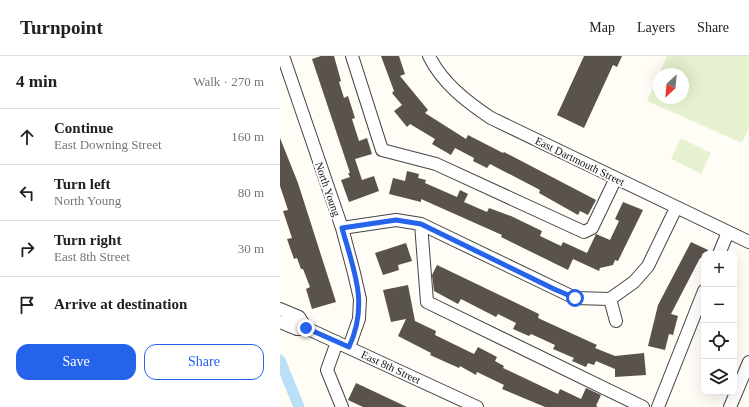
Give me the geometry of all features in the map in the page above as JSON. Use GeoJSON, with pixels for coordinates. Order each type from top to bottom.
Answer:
{"type":"FeatureCollection","features":[{"type":"Feature","properties":{"kind":"street","name":"North Young"},"geometry":{"type":"LineString","coordinates":[[283,56],[342,228],[360,299],[359,319],[349,347]]}},
{"type":"Feature","properties":{"kind":"street"},"geometry":{"type":"LineString","coordinates":[[352,56],[382,150],[436,164],[584,232],[592,228],[616,178]]}},
{"type":"Feature","properties":{"kind":"street","name":"East Dartmouth Street"},"geometry":{"type":"LineString","coordinates":[[429,56],[437,70],[448,82],[462,96],[491,118],[749,242]]}},
{"type":"Feature","properties":{"kind":"street"},"geometry":{"type":"LineString","coordinates":[[342,228],[396,220],[421,224],[575,298],[610,299],[634,282],[648,266],[676,208]]}},
{"type":"Feature","properties":{"kind":"street"},"geometry":{"type":"LineString","coordinates":[[421,224],[427,302],[643,407]]}},
{"type":"Feature","properties":{"kind":"street"},"geometry":{"type":"LineString","coordinates":[[720,251],[728,232]]}},
{"type":"Feature","properties":{"kind":"street"},"geometry":{"type":"LineString","coordinates":[[610,299],[616,321]]}},
{"type":"Feature","properties":{"kind":"street"},"geometry":{"type":"LineString","coordinates":[[658,407],[701,299]]}},
{"type":"Feature","properties":{"kind":"street","name":"East 8th Street"},"geometry":{"type":"LineString","coordinates":[[280,309],[299,317],[306,328]]}},
{"type":"Feature","properties":{"kind":"street","name":"East 8th Street"},"geometry":{"type":"LineString","coordinates":[[280,322],[296,329],[306,328],[477,407]]}},
{"type":"Feature","properties":{"kind":"street"},"geometry":{"type":"LineString","coordinates":[[337,342],[327,370],[342,407]]}},
{"type":"Feature","properties":{"kind":"street"},"geometry":{"type":"LineString","coordinates":[[730,407],[749,362]]}},
{"type":"Feature","properties":{"kind":"green space"},"geometry":{"type":"Polygon","coordinates":[[[667,56],[749,56],[749,128],[742,143],[654,104],[689,104],[689,68],[662,68],[667,56]]]}},
{"type":"Feature","properties":{"kind":"green space"},"geometry":{"type":"Polygon","coordinates":[[[653,88],[653,104],[647,101],[653,88]]]}},
{"type":"Feature","properties":{"kind":"green space"},"geometry":{"type":"Polygon","coordinates":[[[681,138],[711,153],[701,174],[671,159],[681,138]]]}},
{"type":"Feature","properties":{"kind":"building"},"geometry":{"type":"Polygon","coordinates":[[[321,56],[334,56],[344,98],[348,96],[355,118],[352,119],[359,141],[367,138],[372,154],[355,159],[362,180],[374,176],[379,191],[349,202],[341,180],[350,177],[348,173],[350,173],[312,59],[321,56]]]}},
{"type":"Feature","properties":{"kind":"building"},"geometry":{"type":"Polygon","coordinates":[[[381,56],[399,56],[405,74],[400,76],[428,110],[425,113],[466,139],[468,135],[596,200],[588,215],[580,211],[578,215],[539,193],[540,190],[490,164],[487,168],[473,161],[474,158],[455,148],[451,155],[432,144],[435,139],[410,124],[407,127],[394,111],[402,105],[392,93],[394,91],[381,56]]]}},
{"type":"Feature","properties":{"kind":"building"},"geometry":{"type":"Polygon","coordinates":[[[584,56],[622,56],[617,67],[613,65],[584,128],[557,115],[584,56]]]}},
{"type":"Feature","properties":{"kind":"building"},"geometry":{"type":"Polygon","coordinates":[[[280,138],[298,183],[336,302],[312,309],[306,289],[310,287],[297,258],[294,259],[287,239],[292,238],[283,211],[288,210],[280,186],[280,138]]]}},
{"type":"Feature","properties":{"kind":"building"},"geometry":{"type":"Polygon","coordinates":[[[407,171],[419,174],[418,178],[426,180],[425,183],[457,197],[460,190],[468,194],[464,202],[487,212],[489,208],[511,216],[542,231],[540,236],[561,246],[563,242],[587,253],[596,234],[610,240],[619,221],[615,219],[623,202],[643,210],[618,261],[615,260],[613,265],[600,268],[599,271],[573,259],[568,270],[501,237],[502,235],[421,199],[421,202],[389,194],[393,178],[405,181],[407,171]]]}},
{"type":"Feature","properties":{"kind":"building"},"geometry":{"type":"Polygon","coordinates":[[[691,242],[708,250],[701,251],[701,258],[671,314],[678,316],[673,335],[669,334],[665,350],[648,346],[658,305],[691,242]]]}},
{"type":"Feature","properties":{"kind":"building"},"geometry":{"type":"Polygon","coordinates":[[[406,243],[412,261],[398,265],[399,270],[383,275],[375,253],[406,243]]]}},
{"type":"Feature","properties":{"kind":"building"},"geometry":{"type":"Polygon","coordinates":[[[437,265],[539,314],[538,318],[597,345],[595,348],[615,356],[644,353],[646,375],[615,377],[615,369],[596,361],[594,365],[588,363],[586,367],[572,361],[574,358],[553,349],[555,345],[531,334],[529,336],[513,329],[516,323],[498,314],[496,317],[461,299],[458,304],[434,291],[432,275],[437,265]]]}},
{"type":"Feature","properties":{"kind":"building"},"geometry":{"type":"Polygon","coordinates":[[[408,285],[415,321],[436,331],[435,335],[474,354],[478,347],[497,357],[495,361],[504,366],[503,368],[558,394],[560,389],[581,399],[586,388],[601,395],[596,406],[598,407],[545,407],[502,389],[504,385],[477,372],[476,375],[460,366],[459,368],[430,355],[431,353],[398,336],[406,319],[391,322],[383,290],[408,285]]]}},
{"type":"Feature","properties":{"kind":"building"},"geometry":{"type":"Polygon","coordinates":[[[356,383],[407,407],[363,407],[348,400],[356,383]]]}},
{"type":"Feature","properties":{"kind":"waterway"},"geometry":{"type":"LineString","coordinates":[[280,360],[299,407]]}},
{"type":"Feature","properties":{"kind":"route"},"geometry":{"type":"LineString","coordinates":[[306,328],[349,347],[359,319],[360,299],[342,228],[376,222],[396,220],[421,224],[575,298]]}}]}
